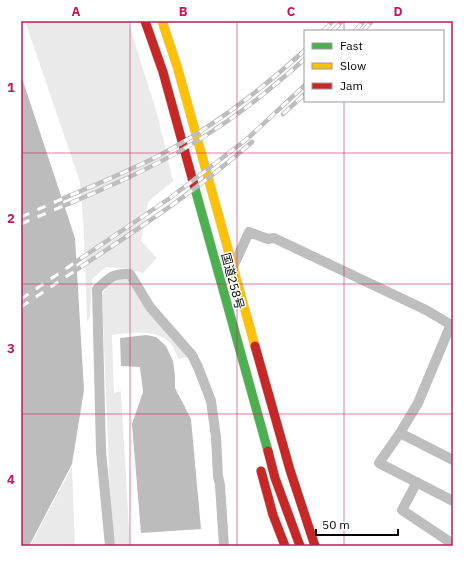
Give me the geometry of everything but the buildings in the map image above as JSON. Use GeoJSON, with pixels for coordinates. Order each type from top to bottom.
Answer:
{"type":"FeatureCollection","features":[{"type":"Feature","properties":{"kind":"highway","name":"国道258号"},"geometry":{"type":"LineString","coordinates":[[145,21],[166,79],[227,301],[250,393],[275,478],[300,546]]}},
{"type":"Feature","properties":{"kind":"highway","name":"国道258号"},"geometry":{"type":"LineString","coordinates":[[162,21],[177,66],[290,470],[315,546]]}},
{"type":"Feature","properties":{"kind":"highway"},"geometry":{"type":"LineString","coordinates":[[250,393],[250,419]]}},
{"type":"Feature","properties":{"kind":"highway"},"geometry":{"type":"LineString","coordinates":[[259,463],[273,515],[285,546]]}},
{"type":"Feature","properties":{"kind":"highway"},"geometry":{"type":"LineString","coordinates":[[290,470],[318,525]]}},
{"type":"Feature","properties":{"kind":"street"},"geometry":{"type":"LineString","coordinates":[[233,268],[249,232],[268,239],[274,238],[426,310],[452,325],[418,403],[400,433],[379,463],[453,500]]}},
{"type":"Feature","properties":{"kind":"street"},"geometry":{"type":"LineString","coordinates":[[110,546],[101,451],[98,289],[111,276],[120,273],[130,274],[150,307],[192,355],[201,374],[211,401],[216,437],[224,546]]}},
{"type":"Feature","properties":{"kind":"street"},"geometry":{"type":"LineString","coordinates":[[400,433],[453,460]]}},
{"type":"Feature","properties":{"kind":"street"},"geometry":{"type":"LineString","coordinates":[[417,482],[402,510],[453,544]]}},
{"type":"Feature","properties":{"kind":"shaded area"},"geometry":{"type":"Polygon","coordinates":[[[25,21],[128,21],[158,117],[173,181],[148,202],[141,241],[157,258],[143,273],[128,269],[106,267],[92,279],[90,317],[87,322],[84,232],[80,182],[25,21]]]}},
{"type":"Feature","properties":{"kind":"shaded area"},"geometry":{"type":"Polygon","coordinates":[[[21,75],[75,238],[84,390],[72,464],[29,546],[21,546],[21,75]]]}},
{"type":"Feature","properties":{"kind":"shaded area"},"geometry":{"type":"Polygon","coordinates":[[[119,278],[128,279],[188,357],[179,359],[170,343],[157,335],[150,333],[126,333],[112,335],[114,393],[121,391],[130,546],[115,546],[111,518],[102,296],[108,284],[119,278]]]}},
{"type":"Feature","properties":{"kind":"shaded area"},"geometry":{"type":"Polygon","coordinates":[[[146,335],[156,337],[166,346],[173,361],[175,388],[191,419],[201,529],[141,533],[132,424],[143,392],[140,367],[121,366],[120,338],[146,335]]]}},
{"type":"Feature","properties":{"kind":"shaded area"},"geometry":{"type":"Polygon","coordinates":[[[72,467],[75,546],[30,546],[72,467]]]}},
{"type":"Feature","properties":{"kind":"railway"},"geometry":{"type":"LineString","coordinates":[[324,30],[333,21]]}},
{"type":"Feature","properties":{"kind":"railway"},"geometry":{"type":"LineString","coordinates":[[334,30],[342,21]]}},
{"type":"Feature","properties":{"kind":"railway"},"geometry":{"type":"LineString","coordinates":[[356,30],[364,21]]}},
{"type":"Feature","properties":{"kind":"railway"},"geometry":{"type":"LineString","coordinates":[[364,30],[372,21]]}},
{"type":"Feature","properties":{"kind":"railway"},"geometry":{"type":"LineString","coordinates":[[21,217],[126,171],[180,144],[236,107],[304,51]]}},
{"type":"Feature","properties":{"kind":"railway"},"geometry":{"type":"LineString","coordinates":[[21,224],[120,182],[168,158],[226,122],[250,105],[304,60]]}},
{"type":"Feature","properties":{"kind":"railway"},"geometry":{"type":"LineString","coordinates":[[21,299],[170,198],[247,139],[304,86]]}},
{"type":"Feature","properties":{"kind":"railway"},"geometry":{"type":"LineString","coordinates":[[283,114],[304,95]]}},
{"type":"Feature","properties":{"kind":"railway"},"geometry":{"type":"LineString","coordinates":[[21,307],[139,228],[225,165],[252,142]]}},
{"type":"Feature","properties":{"kind":"traffic: fast"},"geometry":{"type":"LineString","coordinates":[[194,185],[268,451]]}},
{"type":"Feature","properties":{"kind":"traffic: slow"},"geometry":{"type":"LineString","coordinates":[[162,21],[177,66],[255,346]]}},
{"type":"Feature","properties":{"kind":"traffic: jam"},"geometry":{"type":"LineString","coordinates":[[145,21],[163,72],[194,185]]}},
{"type":"Feature","properties":{"kind":"traffic: jam"},"geometry":{"type":"LineString","coordinates":[[255,346],[290,470],[315,546]]}},
{"type":"Feature","properties":{"kind":"traffic: jam"},"geometry":{"type":"LineString","coordinates":[[268,451],[275,478],[300,546]]}},
{"type":"Feature","properties":{"kind":"traffic: jam"},"geometry":{"type":"LineString","coordinates":[[261,471],[273,515],[285,546]]}}]}
